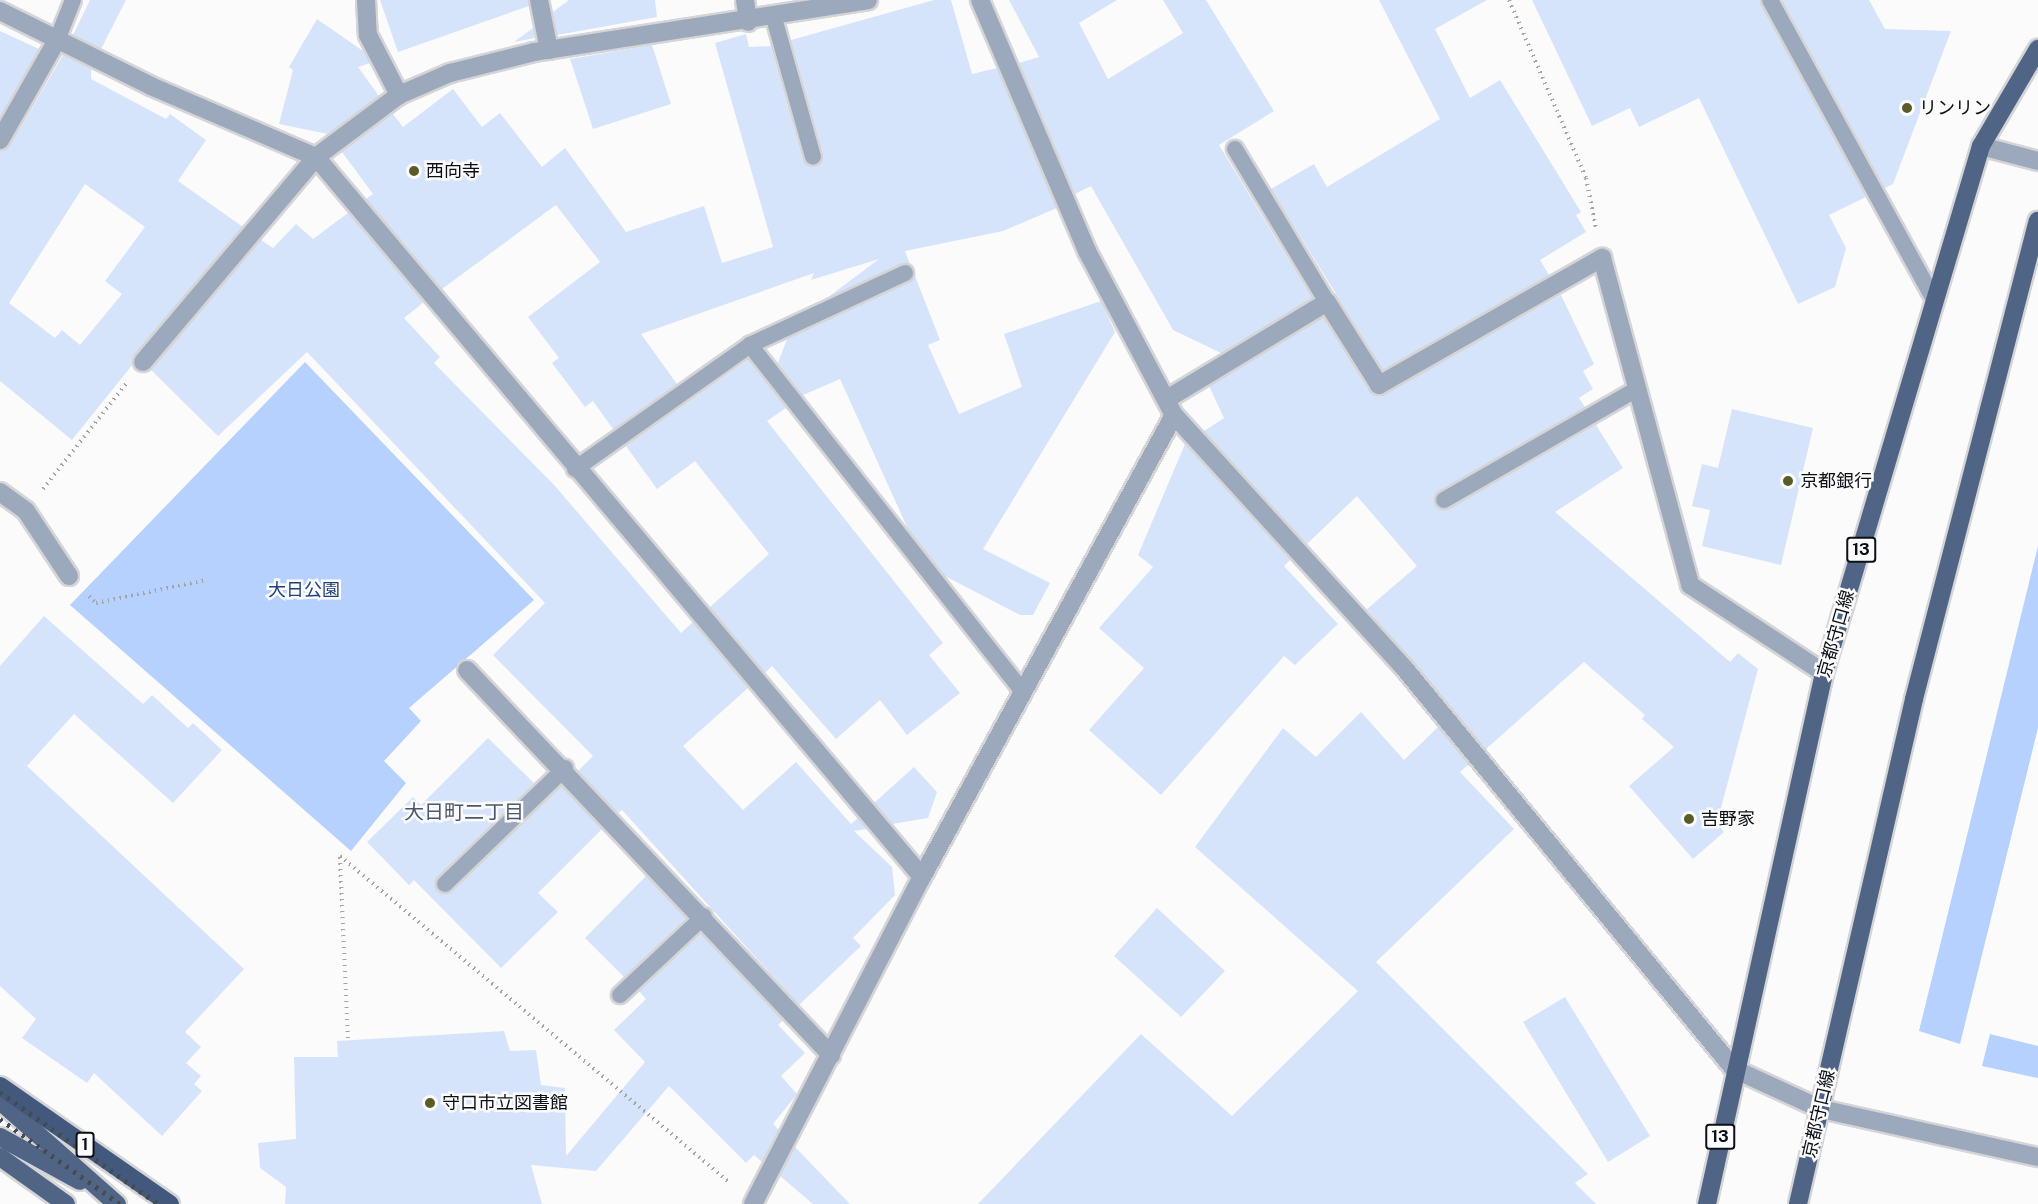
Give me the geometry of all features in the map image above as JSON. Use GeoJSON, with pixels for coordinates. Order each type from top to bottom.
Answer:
{"type":"FeatureCollection","features":[{"type":"Feature","properties":{"kind":"highway","name":"1"},"geometry":{"type":"LineString","coordinates":[[0,1086],[170,1204]]}},
{"type":"Feature","properties":{"kind":"main road","name":"京都守口線"},"geometry":{"type":"LineString","coordinates":[[1707,1204],[1734,1069],[1824,673],[1981,146],[2038,49]]}},
{"type":"Feature","properties":{"kind":"main road","name":"京都守口線"},"geometry":{"type":"LineString","coordinates":[[1798,1204],[1914,699],[2038,221]]}},
{"type":"Feature","properties":{"kind":"main road"},"geometry":{"type":"LineString","coordinates":[[0,1101],[112,1200]]}},
{"type":"Feature","properties":{"kind":"main road"},"geometry":{"type":"LineString","coordinates":[[0,1137],[112,1200],[124,1204]]}},
{"type":"Feature","properties":{"kind":"main road"},"geometry":{"type":"LineString","coordinates":[[0,1157],[66,1204]]}},
{"type":"Feature","properties":{"kind":"street"},"geometry":{"type":"LineString","coordinates":[[366,0],[368,35],[399,95]]}},
{"type":"Feature","properties":{"kind":"street"},"geometry":{"type":"LineString","coordinates":[[539,0],[549,50]]}},
{"type":"Feature","properties":{"kind":"street"},"geometry":{"type":"LineString","coordinates":[[744,0],[748,22]]}},
{"type":"Feature","properties":{"kind":"street"},"geometry":{"type":"LineString","coordinates":[[143,362],[316,157],[399,95],[450,73],[549,50],[774,18],[868,0]]}},
{"type":"Feature","properties":{"kind":"street"},"geometry":{"type":"LineString","coordinates":[[980,0],[1087,251],[1171,407],[1404,669],[1734,1069],[1821,1109],[2038,1157]]}},
{"type":"Feature","properties":{"kind":"street"},"geometry":{"type":"LineString","coordinates":[[0,11],[57,40],[316,157],[575,469],[922,877]]}},
{"type":"Feature","properties":{"kind":"street"},"geometry":{"type":"LineString","coordinates":[[0,140],[57,40]]}},
{"type":"Feature","properties":{"kind":"street"},"geometry":{"type":"LineString","coordinates":[[1981,146],[2038,161]]}},
{"type":"Feature","properties":{"kind":"street"},"geometry":{"type":"LineString","coordinates":[[754,1203],[922,877],[1171,407],[1327,302],[1379,385],[1602,258],[1690,585],[1824,673]]}},
{"type":"Feature","properties":{"kind":"street"},"geometry":{"type":"LineString","coordinates":[[0,492],[26,511],[69,576]]}},
{"type":"Feature","properties":{"kind":"street"},"geometry":{"type":"LineString","coordinates":[[467,670],[565,768],[831,1055]]}},
{"type":"Feature","properties":{"kind":"lane"},"geometry":{"type":"LineString","coordinates":[[57,40],[73,0]]}},
{"type":"Feature","properties":{"kind":"lane"},"geometry":{"type":"LineString","coordinates":[[1770,0],[1935,301]]}},
{"type":"Feature","properties":{"kind":"lane"},"geometry":{"type":"LineString","coordinates":[[774,18],[813,157]]}},
{"type":"Feature","properties":{"kind":"lane"},"geometry":{"type":"LineString","coordinates":[[1234,150],[1327,302]]}},
{"type":"Feature","properties":{"kind":"lane"},"geometry":{"type":"LineString","coordinates":[[575,469],[750,345],[905,273]]}},
{"type":"Feature","properties":{"kind":"lane"},"geometry":{"type":"LineString","coordinates":[[750,345],[1022,691]]}},
{"type":"Feature","properties":{"kind":"lane"},"geometry":{"type":"LineString","coordinates":[[1444,500],[1637,389]]}},
{"type":"Feature","properties":{"kind":"lane"},"geometry":{"type":"LineString","coordinates":[[445,884],[565,768]]}},
{"type":"Feature","properties":{"kind":"lane"},"geometry":{"type":"LineString","coordinates":[[620,995],[704,916]]}},
{"type":"Feature","properties":{"kind":"path"},"geometry":{"type":"LineString","coordinates":[[1509,0],[1586,178],[1602,258]]}},
{"type":"Feature","properties":{"kind":"path"},"geometry":{"type":"LineString","coordinates":[[26,511],[143,362]]}},
{"type":"Feature","properties":{"kind":"path"},"geometry":{"type":"LineString","coordinates":[[69,576],[96,603],[206,580]]}},
{"type":"Feature","properties":{"kind":"path"},"geometry":{"type":"LineString","coordinates":[[348,1040],[340,856],[754,1203]]}},
{"type":"Feature","properties":{"kind":"green space","name":"大日公園"},"geometry":{"type":"Polygon","coordinates":[[[305,362],[534,600],[409,708],[421,721],[384,761],[406,783],[351,851],[70,605],[305,362]]]}},
{"type":"Feature","properties":{"kind":"green space"},"geometry":{"type":"Polygon","coordinates":[[[2038,546],[2038,728],[1960,1044],[1919,1031],[2038,546]]]}},
{"type":"Feature","properties":{"kind":"green space"},"geometry":{"type":"Polygon","coordinates":[[[1990,1034],[2038,1046],[2038,1078],[1982,1066],[1990,1034]]]}},
{"type":"Feature","properties":{"kind":"building"},"geometry":{"type":"Polygon","coordinates":[[[90,0],[126,0],[101,49],[73,35],[90,0]]]}},
{"type":"Feature","properties":{"kind":"building"},"geometry":{"type":"Polygon","coordinates":[[[380,0],[528,0],[529,6],[398,52],[380,0]]]}},
{"type":"Feature","properties":{"kind":"building"},"geometry":{"type":"Polygon","coordinates":[[[569,0],[655,0],[657,17],[557,35],[553,12],[569,0]]]}},
{"type":"Feature","properties":{"kind":"building"},"geometry":{"type":"Polygon","coordinates":[[[934,0],[951,0],[972,74],[997,68],[1057,208],[1003,231],[905,251],[910,264],[827,298],[879,259],[811,280],[814,273],[641,334],[677,384],[613,429],[593,401],[585,407],[552,363],[559,358],[528,317],[600,262],[556,205],[442,289],[366,199],[373,194],[342,152],[393,114],[403,127],[453,89],[482,127],[500,113],[542,167],[565,148],[626,232],[704,206],[722,263],[773,247],[715,43],[746,34],[749,47],[771,46],[803,160],[815,167],[823,154],[791,40],[934,0]]]}},
{"type":"Feature","properties":{"kind":"building"},"geometry":{"type":"Polygon","coordinates":[[[1009,0],[1117,0],[1079,23],[1108,79],[1183,33],[1163,0],[1206,0],[1274,111],[1219,145],[1312,298],[1221,353],[1173,330],[1091,186],[1075,194],[1019,63],[1039,57],[1009,0]]]}},
{"type":"Feature","properties":{"kind":"building"},"geometry":{"type":"Polygon","coordinates":[[[1379,0],[1487,0],[1435,29],[1470,98],[1500,80],[1581,212],[1576,215],[1586,232],[1540,260],[1549,275],[1383,370],[1271,189],[1314,164],[1327,187],[1440,119],[1379,0]]]}},
{"type":"Feature","properties":{"kind":"building"},"geometry":{"type":"Polygon","coordinates":[[[1532,0],[1760,0],[1866,197],[1829,215],[1846,248],[1835,287],[1798,304],[1699,98],[1639,127],[1630,108],[1592,126],[1532,0]]]}},
{"type":"Feature","properties":{"kind":"building"},"geometry":{"type":"Polygon","coordinates":[[[1782,0],[1869,0],[1885,29],[1951,31],[1893,184],[1885,188],[1782,0]]]}},
{"type":"Feature","properties":{"kind":"building"},"geometry":{"type":"Polygon","coordinates":[[[317,19],[363,51],[370,63],[358,67],[379,96],[328,134],[279,124],[293,70],[289,67],[317,19]]]}},
{"type":"Feature","properties":{"kind":"building"},"geometry":{"type":"Polygon","coordinates":[[[533,28],[535,38],[514,42],[533,28]]]}},
{"type":"Feature","properties":{"kind":"building"},"geometry":{"type":"Polygon","coordinates":[[[0,31],[39,49],[0,117],[0,31]]]}},
{"type":"Feature","properties":{"kind":"building"},"geometry":{"type":"Polygon","coordinates":[[[652,45],[671,104],[593,129],[570,59],[652,45]]]}},
{"type":"Feature","properties":{"kind":"building"},"geometry":{"type":"Polygon","coordinates":[[[63,55],[91,69],[91,79],[166,119],[170,114],[206,140],[178,181],[243,227],[72,440],[0,381],[0,151],[10,146],[63,55]],[[85,184],[9,303],[55,338],[62,330],[80,345],[122,294],[105,281],[145,227],[85,184]]]}},
{"type":"Feature","properties":{"kind":"building"},"geometry":{"type":"Polygon","coordinates":[[[348,213],[424,302],[404,318],[440,357],[434,363],[555,486],[681,633],[693,622],[748,688],[683,746],[743,810],[796,762],[851,824],[858,818],[867,829],[854,831],[892,867],[895,895],[853,938],[861,946],[799,1005],[622,810],[618,813],[578,771],[593,756],[493,655],[545,603],[307,352],[218,436],[151,370],[261,240],[273,248],[296,224],[313,239],[348,213]]]}},
{"type":"Feature","properties":{"kind":"building"},"geometry":{"type":"Polygon","coordinates":[[[915,276],[940,340],[928,345],[959,414],[1022,387],[1004,334],[1101,301],[1115,332],[983,549],[1050,583],[1033,615],[1020,615],[945,576],[908,529],[840,379],[803,395],[778,363],[787,339],[915,276]]]}},
{"type":"Feature","properties":{"kind":"building"},"geometry":{"type":"Polygon","coordinates":[[[1561,295],[1594,364],[1583,371],[1593,389],[1579,398],[1585,407],[1439,491],[1434,501],[1439,509],[1449,509],[1596,425],[1623,468],[1555,512],[1730,662],[1738,653],[1758,669],[1717,823],[1724,832],[1693,859],[1629,786],[1674,747],[1642,719],[1645,715],[1584,662],[1486,749],[1367,609],[1417,566],[1357,496],[1307,544],[1204,431],[1224,418],[1209,386],[1323,317],[1369,391],[1380,396],[1561,295]]]}},
{"type":"Feature","properties":{"kind":"building"},"geometry":{"type":"Polygon","coordinates":[[[748,360],[786,408],[767,421],[943,643],[929,655],[960,693],[907,735],[880,700],[836,739],[772,666],[765,673],[710,607],[769,554],[695,461],[657,489],[626,446],[748,360]]]}},
{"type":"Feature","properties":{"kind":"building"},"geometry":{"type":"Polygon","coordinates":[[[1732,409],[1813,428],[1781,565],[1702,546],[1710,510],[1692,506],[1702,464],[1718,468],[1732,409]]]}},
{"type":"Feature","properties":{"kind":"building"},"geometry":{"type":"Polygon","coordinates":[[[1185,444],[1290,560],[1284,566],[1338,624],[1295,665],[1284,656],[1161,795],[1089,730],[1144,668],[1099,628],[1153,567],[1138,555],[1185,444]]]}},
{"type":"Feature","properties":{"kind":"building"},"geometry":{"type":"Polygon","coordinates":[[[44,616],[143,704],[152,695],[188,728],[193,723],[222,750],[173,803],[74,714],[27,766],[244,969],[185,1032],[201,1047],[186,1063],[201,1076],[194,1084],[202,1091],[162,1136],[94,1073],[87,1083],[22,1038],[36,1019],[0,986],[0,666],[44,616]]]}},
{"type":"Feature","properties":{"kind":"building"},"geometry":{"type":"Polygon","coordinates":[[[1361,712],[1404,760],[1438,727],[1469,764],[1460,772],[1514,829],[1376,962],[1588,1174],[1575,1183],[1596,1204],[978,1204],[1141,1034],[1232,1116],[1358,991],[1195,847],[1283,728],[1316,757],[1361,712]]]}},
{"type":"Feature","properties":{"kind":"building"},"geometry":{"type":"Polygon","coordinates":[[[488,738],[534,783],[438,876],[438,892],[452,892],[561,786],[602,829],[538,893],[558,912],[501,968],[414,880],[409,885],[367,842],[413,797],[421,805],[488,738]]]}},
{"type":"Feature","properties":{"kind":"building"},"geometry":{"type":"Polygon","coordinates":[[[914,767],[937,792],[928,818],[892,824],[874,803],[914,767]]]}},
{"type":"Feature","properties":{"kind":"building"},"geometry":{"type":"Polygon","coordinates":[[[646,876],[686,918],[624,977],[585,938],[646,876]]]}},
{"type":"Feature","properties":{"kind":"building"},"geometry":{"type":"Polygon","coordinates":[[[1157,908],[1225,971],[1181,1017],[1114,956],[1157,908]]]}},
{"type":"Feature","properties":{"kind":"building","name":"守口市立図書館"},"geometry":{"type":"Polygon","coordinates":[[[701,934],[783,1020],[778,1025],[805,1053],[781,1076],[797,1094],[773,1124],[779,1130],[762,1162],[754,1155],[746,1163],[669,1086],[596,1171],[531,1165],[542,1204],[285,1204],[286,1187],[260,1168],[258,1143],[296,1139],[294,1057],[338,1057],[337,1041],[504,1031],[510,1051],[536,1050],[541,1085],[565,1088],[566,1156],[645,1062],[614,1030],[646,999],[639,991],[701,934]]]}},
{"type":"Feature","properties":{"kind":"building"},"geometry":{"type":"Polygon","coordinates":[[[1565,997],[1650,1136],[1608,1162],[1523,1022],[1565,997]]]}},
{"type":"Feature","properties":{"kind":"building"},"geometry":{"type":"Polygon","coordinates":[[[795,1147],[850,1204],[813,1204],[780,1176],[795,1147]]]}},
{"type":"Feature","properties":{"kind":"railway"},"geometry":{"type":"LineString","coordinates":[[0,1092],[158,1204]]}},
{"type":"Feature","properties":{"kind":"railway"},"geometry":{"type":"LineString","coordinates":[[0,1119],[120,1204]]}},
{"type":"Feature","properties":{"kind":"place","name":"リンリン"},"geometry":{"type":"Point","coordinates":[1907,108]}},
{"type":"Feature","properties":{"kind":"place","name":"西向寺"},"geometry":{"type":"Point","coordinates":[414,171]}},
{"type":"Feature","properties":{"kind":"place","name":"京都銀行"},"geometry":{"type":"Point","coordinates":[1788,481]}},
{"type":"Feature","properties":{"kind":"place","name":"吉野家"},"geometry":{"type":"Point","coordinates":[1689,819]}},
{"type":"Feature","properties":{"kind":"place","name":"守口市立図書館"},"geometry":{"type":"Point","coordinates":[430,1103]}},
{"type":"Feature","properties":{"kind":"district","name":"大日町二丁目"},"geometry":{"type":"Point","coordinates":[464,812]}}]}
